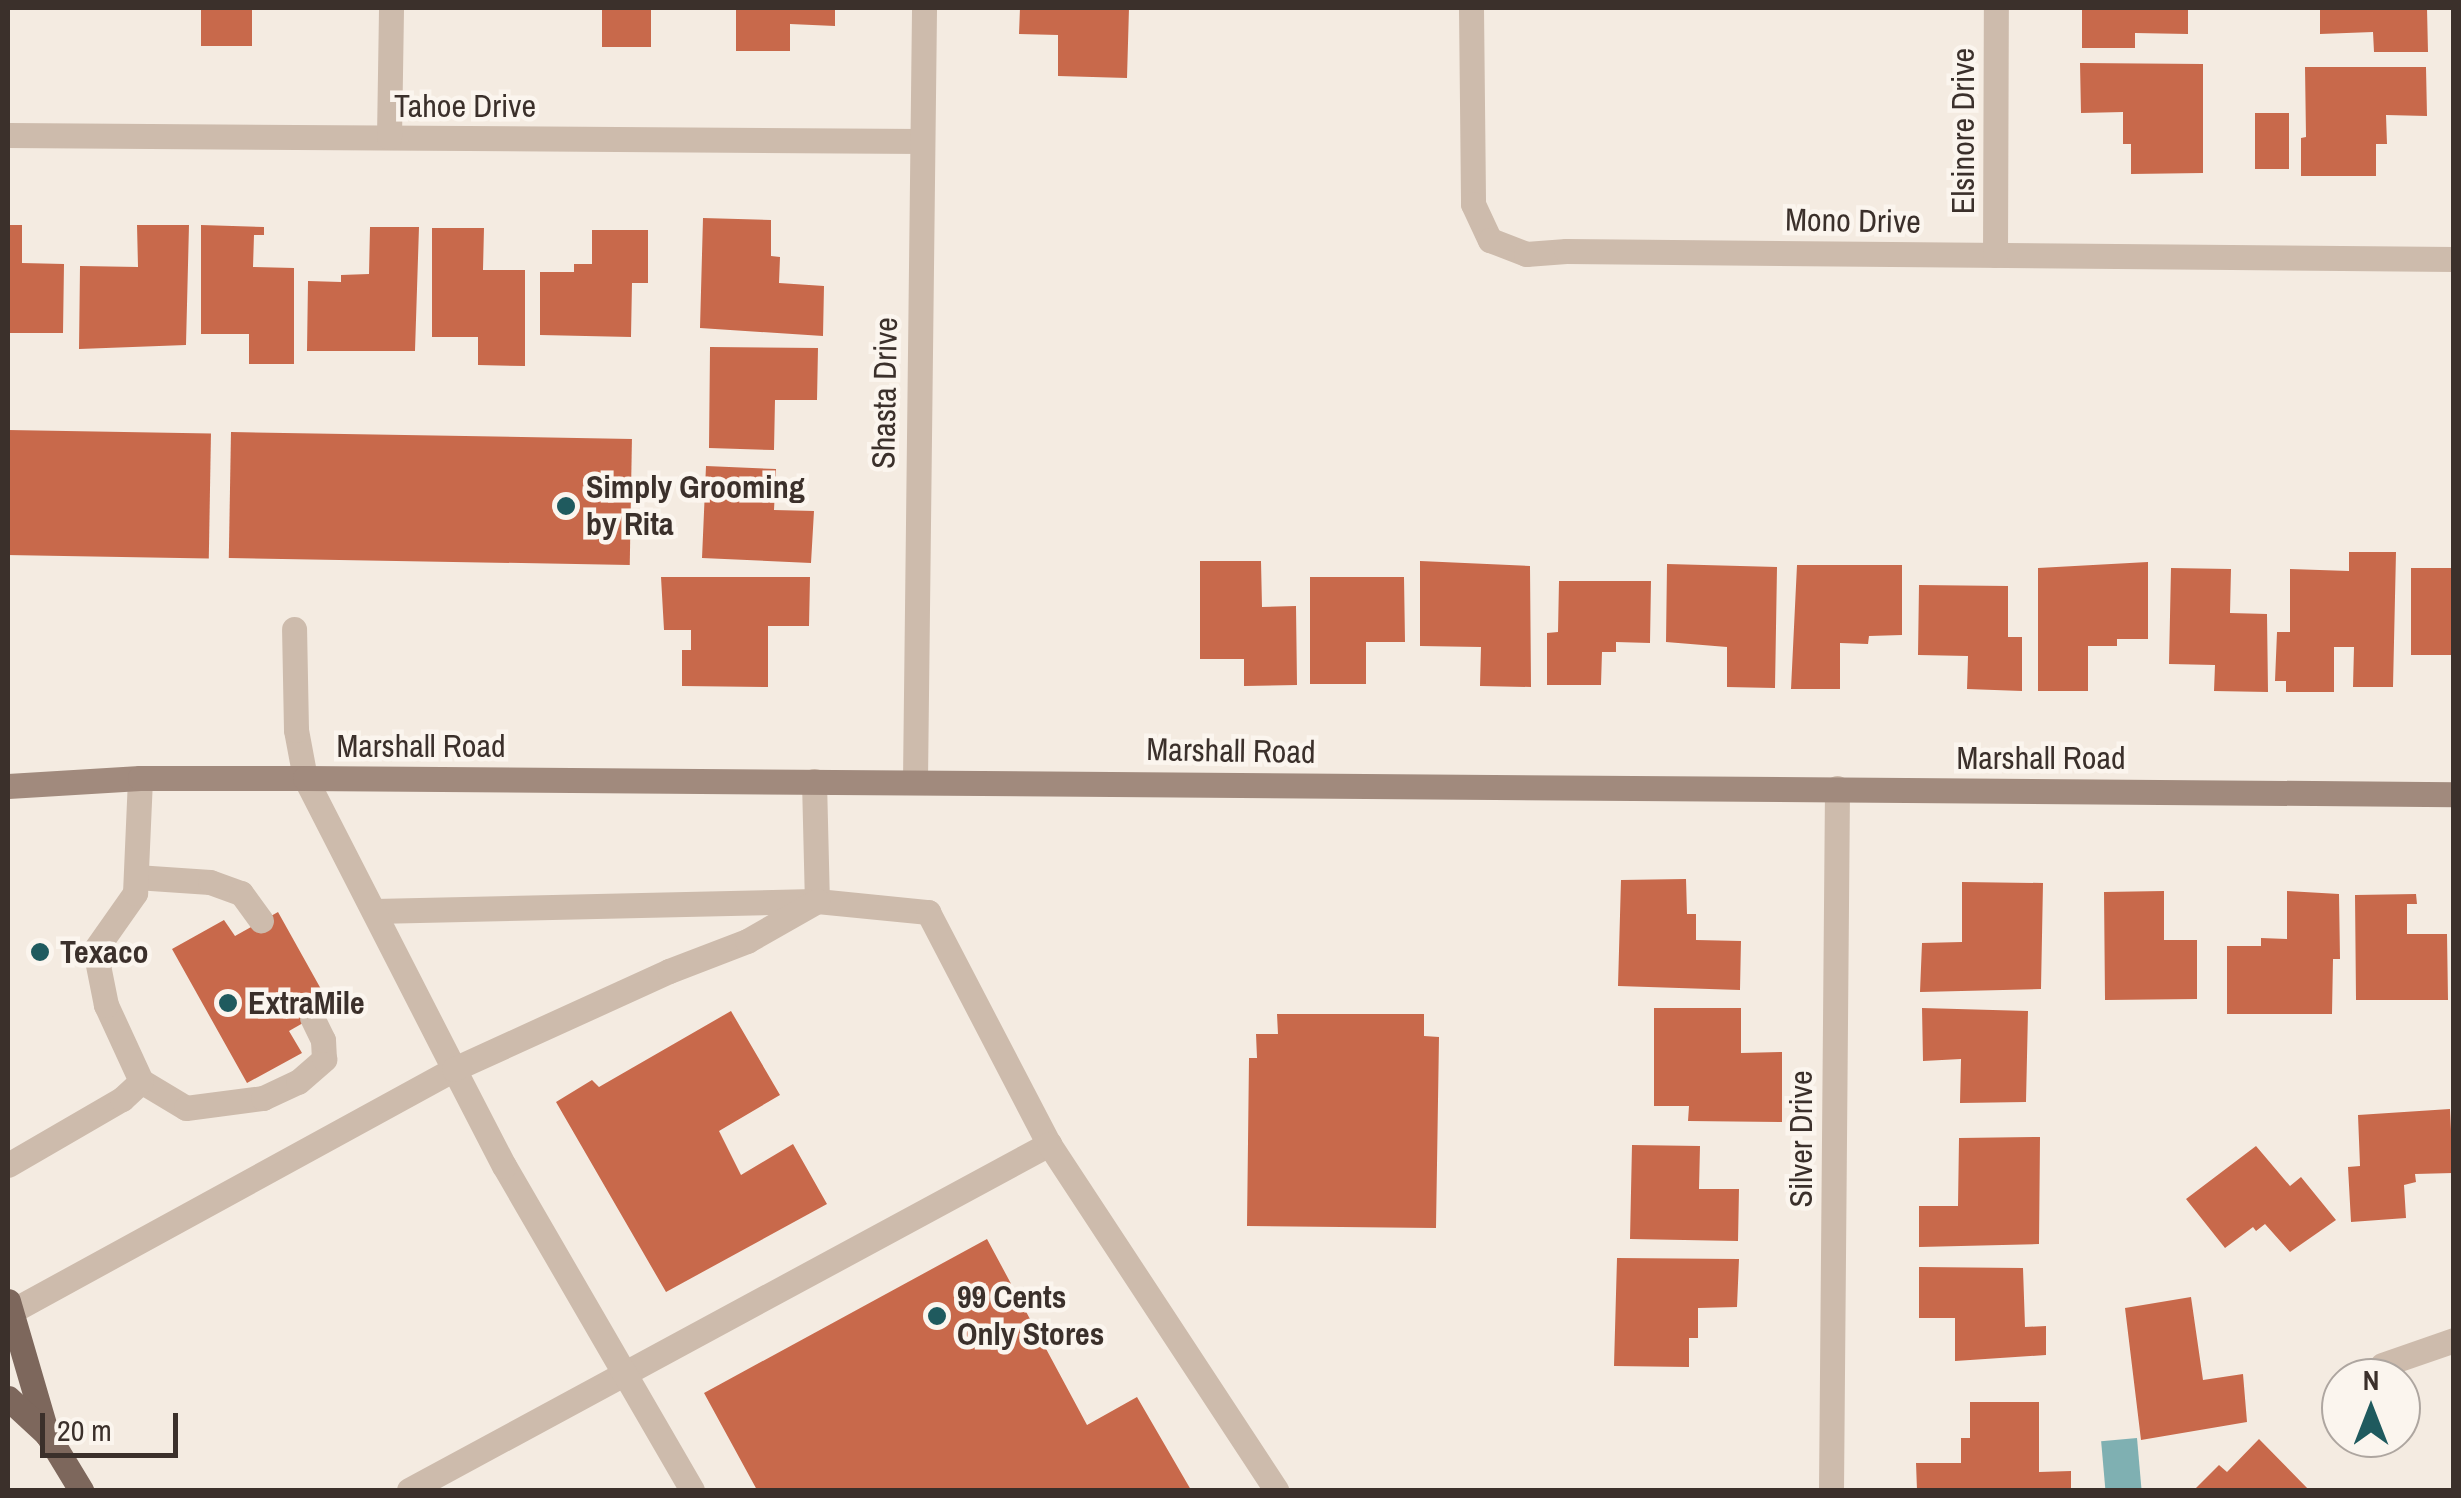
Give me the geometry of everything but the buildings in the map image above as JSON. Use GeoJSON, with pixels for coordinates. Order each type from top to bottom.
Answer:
{"type":"FeatureCollection","features":[{"type":"Feature","properties":{"kind":"main road"},"geometry":{"type":"LineString","coordinates":[[10,1306],[47,1434],[80,1490]]}},
{"type":"Feature","properties":{"kind":"main road"},"geometry":{"type":"LineString","coordinates":[[8,1398],[47,1434]]}},
{"type":"Feature","properties":{"kind":"street"},"geometry":{"type":"LineString","coordinates":[[389,138],[392,8]]}},
{"type":"Feature","properties":{"kind":"street","name":"Shasta Drive"},"geometry":{"type":"LineString","coordinates":[[915,780],[924,8]]}},
{"type":"Feature","properties":{"kind":"street","name":"Mono Drive"},"geometry":{"type":"LineString","coordinates":[[1471,8],[1473,204],[1490,240],[1526,254],[1566,250],[2454,259]]}},
{"type":"Feature","properties":{"kind":"street","name":"Elsinore Drive"},"geometry":{"type":"LineString","coordinates":[[1995,255],[1996,8]]}},
{"type":"Feature","properties":{"kind":"street","name":"Tahoe Drive"},"geometry":{"type":"LineString","coordinates":[[8,136],[922,141]]}},
{"type":"Feature","properties":{"kind":"street"},"geometry":{"type":"LineString","coordinates":[[294,629],[296,730],[305,778],[504,1166],[692,1490]]}},
{"type":"Feature","properties":{"kind":"street"},"geometry":{"type":"LineString","coordinates":[[140,778],[135,893],[95,950],[106,1005],[141,1081],[186,1108],[262,1098],[298,1082],[324,1060],[323,1040],[312,1018]]}},
{"type":"Feature","properties":{"kind":"street","name":"Marshall Road"},"geometry":{"type":"LineString","coordinates":[[8,786],[140,778],[305,778],[2454,794]]}},
{"type":"Feature","properties":{"kind":"street"},"geometry":{"type":"LineString","coordinates":[[814,781],[817,900]]}},
{"type":"Feature","properties":{"kind":"street","name":"Silver Drive"},"geometry":{"type":"LineString","coordinates":[[1831,1490],[1837,788]]}},
{"type":"Feature","properties":{"kind":"street"},"geometry":{"type":"LineString","coordinates":[[136,877],[210,882],[241,893],[261,921]]}},
{"type":"Feature","properties":{"kind":"street"},"geometry":{"type":"LineString","coordinates":[[374,910],[817,900],[928,912],[1049,1144],[1276,1490]]}},
{"type":"Feature","properties":{"kind":"street"},"geometry":{"type":"LineString","coordinates":[[10,1306],[454,1070],[669,971],[747,941],[817,900]]}},
{"type":"Feature","properties":{"kind":"street"},"geometry":{"type":"LineString","coordinates":[[8,1166],[122,1099],[141,1081]]}},
{"type":"Feature","properties":{"kind":"street"},"geometry":{"type":"LineString","coordinates":[[410,1490],[1049,1144]]}},
{"type":"Feature","properties":{"kind":"street"},"geometry":{"type":"LineString","coordinates":[[2402,1358],[2454,1340]]}},
{"type":"Feature","properties":{"kind":"water"},"geometry":{"type":"Polygon","coordinates":[[[2137,1438],[2142,1490],[2105,1490],[2101,1441],[2137,1438]]]}},
{"type":"Feature","properties":{"kind":"place","name":"Simply Grooming by Rita"},"geometry":{"type":"Point","coordinates":[566,506]}},
{"type":"Feature","properties":{"kind":"place","name":"Texaco"},"geometry":{"type":"Point","coordinates":[40,952]}},
{"type":"Feature","properties":{"kind":"place","name":"ExtraMile"},"geometry":{"type":"Point","coordinates":[228,1003]}},
{"type":"Feature","properties":{"kind":"place","name":"99 Cents Only Stores"},"geometry":{"type":"Point","coordinates":[937,1316]}}]}
